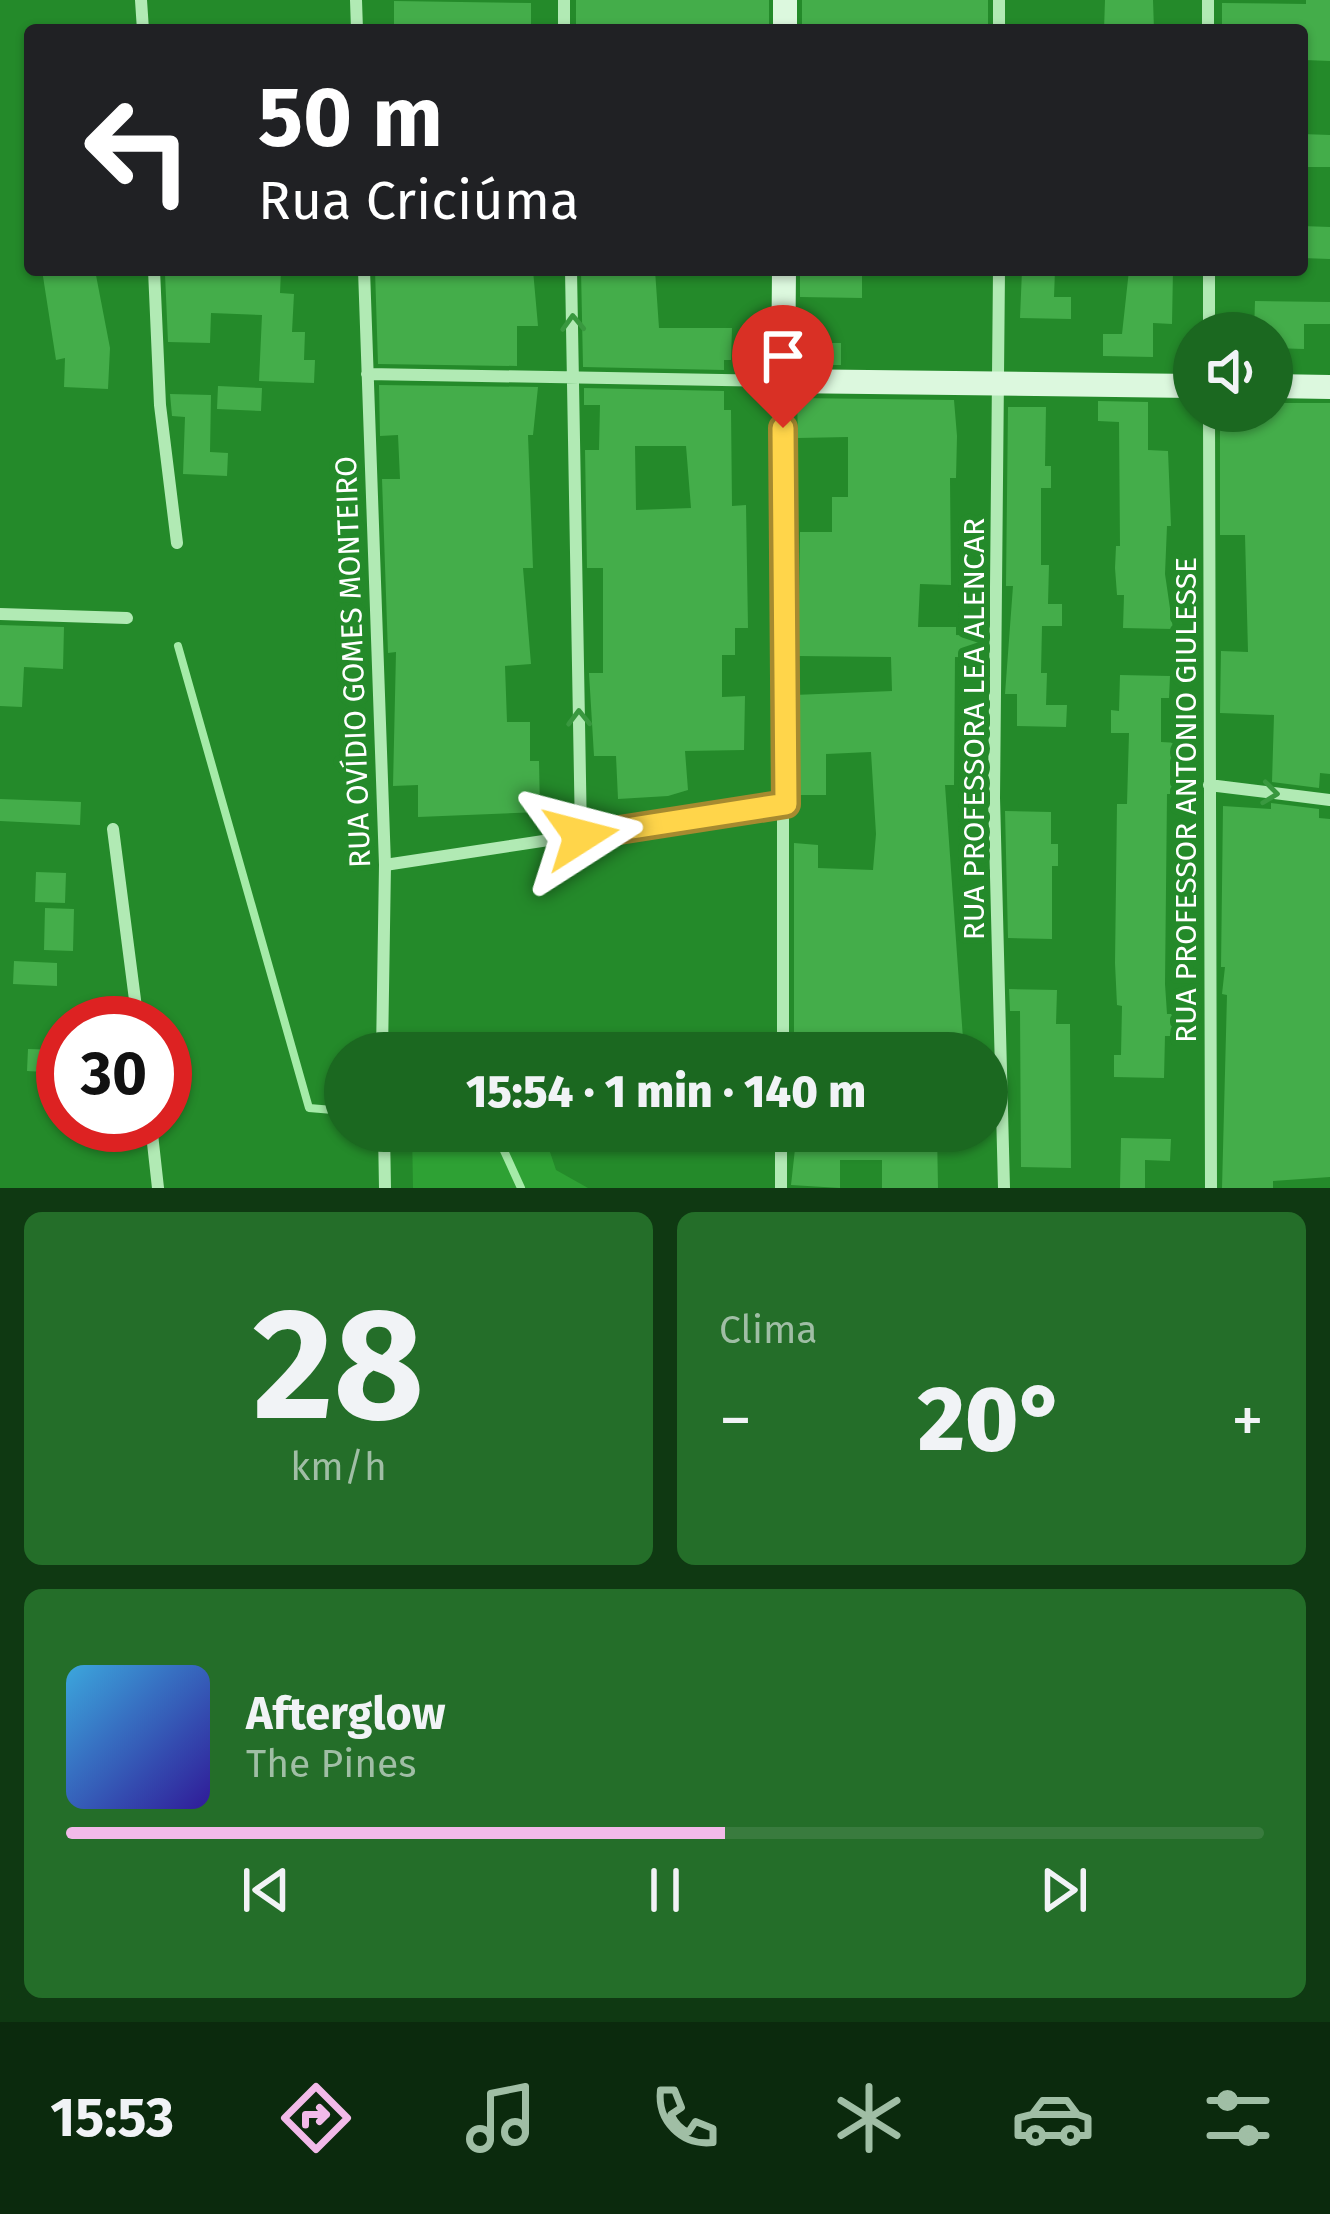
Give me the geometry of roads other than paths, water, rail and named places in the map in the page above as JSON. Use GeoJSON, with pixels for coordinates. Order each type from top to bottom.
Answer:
{"type":"FeatureCollection","features":[{"type":"Feature","properties":{"kind":"street"},"geometry":{"type":"LineString","coordinates":[[154,276],[160,405],[176,543]]}},
{"type":"Feature","properties":{"kind":"street","name":"RUA OVÍDIO GOMES MONTEIRO"},"geometry":{"type":"LineString","coordinates":[[364,276],[385,866],[382,1032]]}},
{"type":"Feature","properties":{"kind":"street"},"geometry":{"type":"LineString","coordinates":[[571,276],[581,836]]}},
{"type":"Feature","properties":{"kind":"street"},"geometry":{"type":"LineString","coordinates":[[782,1032],[784,276]]}},
{"type":"Feature","properties":{"kind":"street","name":"RUA PROFESSORA LEA ALENCAR"},"geometry":{"type":"LineString","coordinates":[[999,276],[994,798],[1004,1188]]}},
{"type":"Feature","properties":{"kind":"street"},"geometry":{"type":"LineString","coordinates":[[1209,276],[1209,312]]}},
{"type":"Feature","properties":{"kind":"street"},"geometry":{"type":"LineString","coordinates":[[367,374],[1173,386]]}},
{"type":"Feature","properties":{"kind":"street"},"geometry":{"type":"LineString","coordinates":[[1293,386],[1330,387]]}},
{"type":"Feature","properties":{"kind":"street","name":"RUA PROFESSOR ANTONIO GIULESSE"},"geometry":{"type":"LineString","coordinates":[[1209,432],[1211,1188]]}},
{"type":"Feature","properties":{"kind":"street"},"geometry":{"type":"LineString","coordinates":[[0,614],[127,618]]}},
{"type":"Feature","properties":{"kind":"street"},"geometry":{"type":"LineString","coordinates":[[1209,785],[1330,800]]}},
{"type":"Feature","properties":{"kind":"street"},"geometry":{"type":"LineString","coordinates":[[385,866],[786,804]]}},
{"type":"Feature","properties":{"kind":"street"},"geometry":{"type":"LineString","coordinates":[[113,829],[135,996]]}},
{"type":"Feature","properties":{"kind":"street"},"geometry":{"type":"LineString","coordinates":[[154,1152],[158,1188]]}},
{"type":"Feature","properties":{"kind":"street"},"geometry":{"type":"LineString","coordinates":[[384,1152],[385,1188]]}},
{"type":"Feature","properties":{"kind":"street"},"geometry":{"type":"LineString","coordinates":[[781,1188],[782,1152]]}},
{"type":"Feature","properties":{"kind":"waterway"},"geometry":{"type":"LineString","coordinates":[[178,646],[309,1108],[324,1109]]}},
{"type":"Feature","properties":{"kind":"waterway"},"geometry":{"type":"LineString","coordinates":[[505,1152],[521,1188]]}}]}
